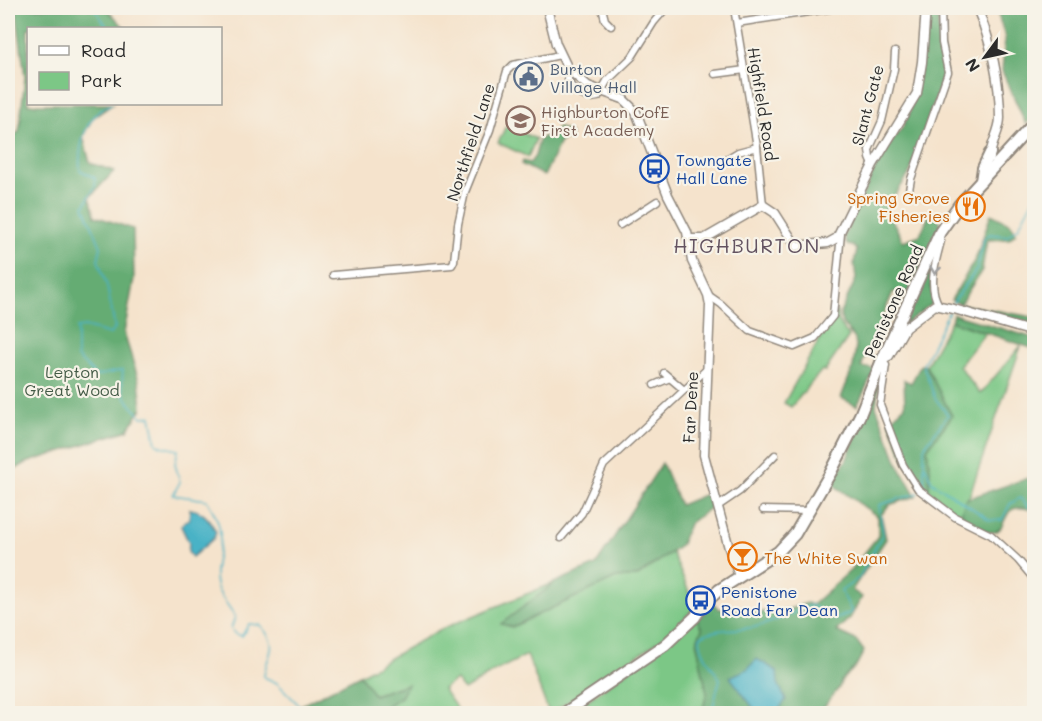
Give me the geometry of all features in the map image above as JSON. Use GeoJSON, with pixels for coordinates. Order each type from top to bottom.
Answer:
{"type":"FeatureCollection","features":[{"type":"Feature","properties":{"kind":"highway","name":"Penistone Road"},"geometry":{"type":"LineString","coordinates":[[563,714],[664,645],[695,617],[703,605],[719,590],[778,552],[795,534],[860,415],[882,360],[939,235],[959,205],[1035,123]]}},
{"type":"Feature","properties":{"kind":"highway"},"geometry":{"type":"LineString","coordinates":[[981,181],[990,153]]}},
{"type":"Feature","properties":{"kind":"street"},"geometry":{"type":"LineString","coordinates":[[547,8],[560,55]]}},
{"type":"Feature","properties":{"kind":"street"},"geometry":{"type":"LineString","coordinates":[[602,8],[605,20],[611,26]]}},
{"type":"Feature","properties":{"kind":"street"},"geometry":{"type":"LineString","coordinates":[[602,92],[608,81],[632,57],[654,22],[666,8]]}},
{"type":"Feature","properties":{"kind":"street","name":"Highfield Road"},"geometry":{"type":"LineString","coordinates":[[734,8],[757,147],[763,205]]}},
{"type":"Feature","properties":{"kind":"street"},"geometry":{"type":"LineString","coordinates":[[737,23],[794,11],[835,8]]}},
{"type":"Feature","properties":{"kind":"street","name":"Slant Gate"},"geometry":{"type":"LineString","coordinates":[[840,234],[873,165],[917,93],[926,8]]}},
{"type":"Feature","properties":{"kind":"street"},"geometry":{"type":"LineString","coordinates":[[909,190],[948,72],[942,43],[941,8]]}},
{"type":"Feature","properties":{"kind":"street"},"geometry":{"type":"LineString","coordinates":[[977,8],[985,26],[994,62],[1001,119],[990,153],[995,166]]}},
{"type":"Feature","properties":{"kind":"street","name":"Slant Gate"},"geometry":{"type":"LineString","coordinates":[[873,165],[869,150],[882,121],[894,69],[895,52]]}},
{"type":"Feature","properties":{"kind":"street","name":"Far Dene"},"geometry":{"type":"LineString","coordinates":[[560,55],[568,69],[583,83],[623,99],[636,112],[663,198],[684,224],[692,261],[708,295],[711,318],[703,447],[705,465],[739,576]]}},
{"type":"Feature","properties":{"kind":"street","name":"Northfield Lane"},"geometry":{"type":"LineString","coordinates":[[333,275],[452,265],[465,192],[490,130],[507,71],[513,65],[560,55]]}},
{"type":"Feature","properties":{"kind":"street"},"geometry":{"type":"LineString","coordinates":[[715,74],[745,70]]}},
{"type":"Feature","properties":{"kind":"street"},"geometry":{"type":"LineString","coordinates":[[723,161],[738,152],[757,147]]}},
{"type":"Feature","properties":{"kind":"street"},"geometry":{"type":"LineString","coordinates":[[620,225],[663,198]]}},
{"type":"Feature","properties":{"kind":"street"},"geometry":{"type":"LineString","coordinates":[[688,239],[704,239],[763,205],[774,213],[796,246],[831,242],[840,234]]}},
{"type":"Feature","properties":{"kind":"street"},"geometry":{"type":"LineString","coordinates":[[708,295],[750,331],[794,347],[815,338],[833,316],[840,234]]}},
{"type":"Feature","properties":{"kind":"street"},"geometry":{"type":"LineString","coordinates":[[939,235],[941,241],[933,273],[935,297],[941,305]]}},
{"type":"Feature","properties":{"kind":"street"},"geometry":{"type":"LineString","coordinates":[[1035,332],[941,305],[930,308],[905,328],[889,356],[882,360],[886,365],[880,405],[903,465],[918,489],[955,517],[991,535],[1035,579]]}},
{"type":"Feature","properties":{"kind":"street"},"geometry":{"type":"LineString","coordinates":[[561,538],[582,513],[604,465],[707,369]]}},
{"type":"Feature","properties":{"kind":"street"},"geometry":{"type":"LineString","coordinates":[[664,373],[684,390]]}},
{"type":"Feature","properties":{"kind":"street"},"geometry":{"type":"LineString","coordinates":[[654,386],[670,378]]}},
{"type":"Feature","properties":{"kind":"street"},"geometry":{"type":"LineString","coordinates":[[718,506],[740,491],[775,455]]}},
{"type":"Feature","properties":{"kind":"street"},"geometry":{"type":"LineString","coordinates":[[763,510],[809,511]]}},
{"type":"Feature","properties":{"kind":"green space","name":"Lepton Great Wood"},"geometry":{"type":"Polygon","coordinates":[[[16,8],[106,8],[124,27],[27,27],[27,105],[112,105],[93,118],[83,136],[90,163],[114,171],[90,197],[95,216],[133,229],[134,279],[124,333],[139,381],[142,408],[128,430],[26,463],[8,474],[8,138],[19,132],[25,77],[16,8]]]}},
{"type":"Feature","properties":{"kind":"green space"},"geometry":{"type":"Polygon","coordinates":[[[929,8],[939,8],[938,26],[945,70],[914,163],[886,208],[903,241],[920,235],[930,213],[936,213],[941,225],[909,292],[893,292],[861,367],[875,369],[857,406],[841,398],[853,367],[856,346],[855,339],[842,323],[840,313],[856,279],[854,262],[857,250],[847,245],[844,236],[879,160],[902,128],[910,112],[929,8]]]}},
{"type":"Feature","properties":{"kind":"green space"},"geometry":{"type":"Polygon","coordinates":[[[996,8],[1034,8],[1034,116],[1026,124],[1002,71],[1005,37],[996,8]]]}},
{"type":"Feature","properties":{"kind":"green space"},"geometry":{"type":"Polygon","coordinates":[[[506,126],[536,139],[528,157],[498,143],[506,126]]]}},
{"type":"Feature","properties":{"kind":"green space"},"geometry":{"type":"Polygon","coordinates":[[[557,127],[569,132],[571,137],[560,142],[544,176],[521,164],[523,161],[530,163],[535,156],[539,140],[545,136],[554,136],[557,127]]]}},
{"type":"Feature","properties":{"kind":"green space"},"geometry":{"type":"Polygon","coordinates":[[[991,214],[1011,224],[1016,233],[1009,239],[987,240],[982,270],[960,304],[951,300],[976,258],[991,214]]]}},
{"type":"Feature","properties":{"kind":"green space"},"geometry":{"type":"Polygon","coordinates":[[[934,254],[930,275],[933,303],[902,326],[934,254]]]}},
{"type":"Feature","properties":{"kind":"green space"},"geometry":{"type":"Polygon","coordinates":[[[960,304],[1032,317],[1034,326],[960,304]]]}},
{"type":"Feature","properties":{"kind":"green space"},"geometry":{"type":"Polygon","coordinates":[[[836,310],[839,323],[849,336],[825,371],[822,370],[791,407],[784,403],[836,310]]]}},
{"type":"Feature","properties":{"kind":"green space"},"geometry":{"type":"Polygon","coordinates":[[[953,314],[1034,338],[1034,349],[951,321],[953,314]]]}},
{"type":"Feature","properties":{"kind":"green space"},"geometry":{"type":"Polygon","coordinates":[[[951,321],[985,333],[959,366],[980,394],[1021,346],[969,497],[966,499],[963,518],[929,490],[930,469],[927,449],[952,416],[926,366],[951,321]]]}},
{"type":"Feature","properties":{"kind":"green space"},"geometry":{"type":"Polygon","coordinates":[[[921,365],[926,366],[952,416],[927,449],[930,469],[929,490],[921,484],[909,468],[889,421],[905,406],[904,380],[911,383],[921,365]]]}},
{"type":"Feature","properties":{"kind":"green space"},"geometry":{"type":"Polygon","coordinates":[[[879,379],[876,406],[899,466],[916,496],[889,505],[881,515],[886,539],[852,590],[862,597],[850,618],[836,631],[856,640],[864,651],[856,666],[841,681],[839,688],[819,713],[702,713],[707,693],[697,645],[702,629],[697,619],[710,602],[720,609],[778,613],[807,603],[812,605],[851,570],[878,536],[878,517],[831,483],[846,461],[879,379]]]}},
{"type":"Feature","properties":{"kind":"green space"},"geometry":{"type":"Polygon","coordinates":[[[662,463],[680,505],[706,494],[711,507],[689,524],[680,546],[637,576],[616,578],[512,627],[501,624],[556,582],[596,565],[662,463]]]}},
{"type":"Feature","properties":{"kind":"green space"},"geometry":{"type":"Polygon","coordinates":[[[1034,476],[1034,511],[1014,509],[1009,512],[996,532],[986,531],[963,518],[962,510],[966,499],[1034,476]]]}},
{"type":"Feature","properties":{"kind":"green space"},"geometry":{"type":"Polygon","coordinates":[[[672,552],[692,599],[703,601],[662,639],[551,713],[549,713],[527,655],[464,690],[456,680],[443,689],[460,713],[374,713],[401,697],[407,684],[373,695],[360,675],[439,630],[556,582],[502,624],[512,627],[616,578],[638,576],[672,552]]]}},
{"type":"Feature","properties":{"kind":"green space"},"geometry":{"type":"Polygon","coordinates":[[[697,619],[702,629],[697,645],[707,693],[702,713],[569,714],[697,619]]]}},
{"type":"Feature","properties":{"kind":"green space"},"geometry":{"type":"Polygon","coordinates":[[[360,675],[374,695],[408,684],[401,697],[374,713],[286,713],[360,675]]]}},
{"type":"Feature","properties":{"kind":"water"},"geometry":{"type":"Polygon","coordinates":[[[190,509],[199,511],[206,517],[216,532],[214,538],[192,557],[188,552],[189,543],[181,526],[189,519],[190,509]]]}},
{"type":"Feature","properties":{"kind":"water"},"geometry":{"type":"Polygon","coordinates":[[[757,659],[777,671],[778,683],[786,700],[776,713],[757,713],[730,677],[747,669],[757,659]]]}},
{"type":"Feature","properties":{"kind":"waterway"},"geometry":{"type":"LineString","coordinates":[[94,8],[107,27]]}},
{"type":"Feature","properties":{"kind":"waterway"},"geometry":{"type":"LineString","coordinates":[[110,105],[90,122],[82,140],[80,170],[95,178],[95,187],[84,206],[101,247],[98,260],[107,286],[115,328],[110,334],[85,327],[77,328],[77,357],[96,376],[123,370],[122,385],[125,396],[142,417],[151,416],[156,443],[178,450],[175,464],[180,482],[173,495],[207,500],[218,523],[220,542],[215,580],[219,592],[235,617],[231,629],[235,634],[242,636],[249,624],[260,625],[267,633],[271,651],[264,677],[277,683],[299,705],[298,714]]}},
{"type":"Feature","properties":{"kind":"waterway"},"geometry":{"type":"LineString","coordinates":[[952,304],[977,269],[984,238],[990,234],[1007,236],[1018,228],[1034,197]]}},
{"type":"Feature","properties":{"kind":"waterway"},"geometry":{"type":"LineString","coordinates":[[924,490],[924,447],[948,415],[935,398],[923,365],[949,311]]}},
{"type":"Feature","properties":{"kind":"waterway"},"geometry":{"type":"LineString","coordinates":[[925,465],[932,482],[990,520],[1002,520],[1010,504],[1020,498],[1034,512]]}},
{"type":"Feature","properties":{"kind":"waterway"},"geometry":{"type":"LineString","coordinates":[[711,714],[720,679],[704,654],[700,637],[712,632],[762,625],[811,605],[835,619],[852,612],[841,591],[859,578],[883,533],[879,505],[918,493]]}},
{"type":"Feature","properties":{"kind":"place","name":"Burton Village Hall"},"geometry":{"type":"Point","coordinates":[529,77]}},
{"type":"Feature","properties":{"kind":"place","name":"Highburton CofE First Academy"},"geometry":{"type":"Point","coordinates":[520,120]}},
{"type":"Feature","properties":{"kind":"place","name":"Towngate Hall Lane"},"geometry":{"type":"Point","coordinates":[655,168]}},
{"type":"Feature","properties":{"kind":"place","name":"Spring Grove Fisheries"},"geometry":{"type":"Point","coordinates":[971,206]}},
{"type":"Feature","properties":{"kind":"place","name":"The White Swan"},"geometry":{"type":"Point","coordinates":[743,557]}},
{"type":"Feature","properties":{"kind":"place","name":"Penistone Road Far Dean"},"geometry":{"type":"Point","coordinates":[700,600]}},
{"type":"Feature","properties":{"kind":"district","name":"HIGHBURTON"},"geometry":{"type":"Point","coordinates":[747,245]}}]}
